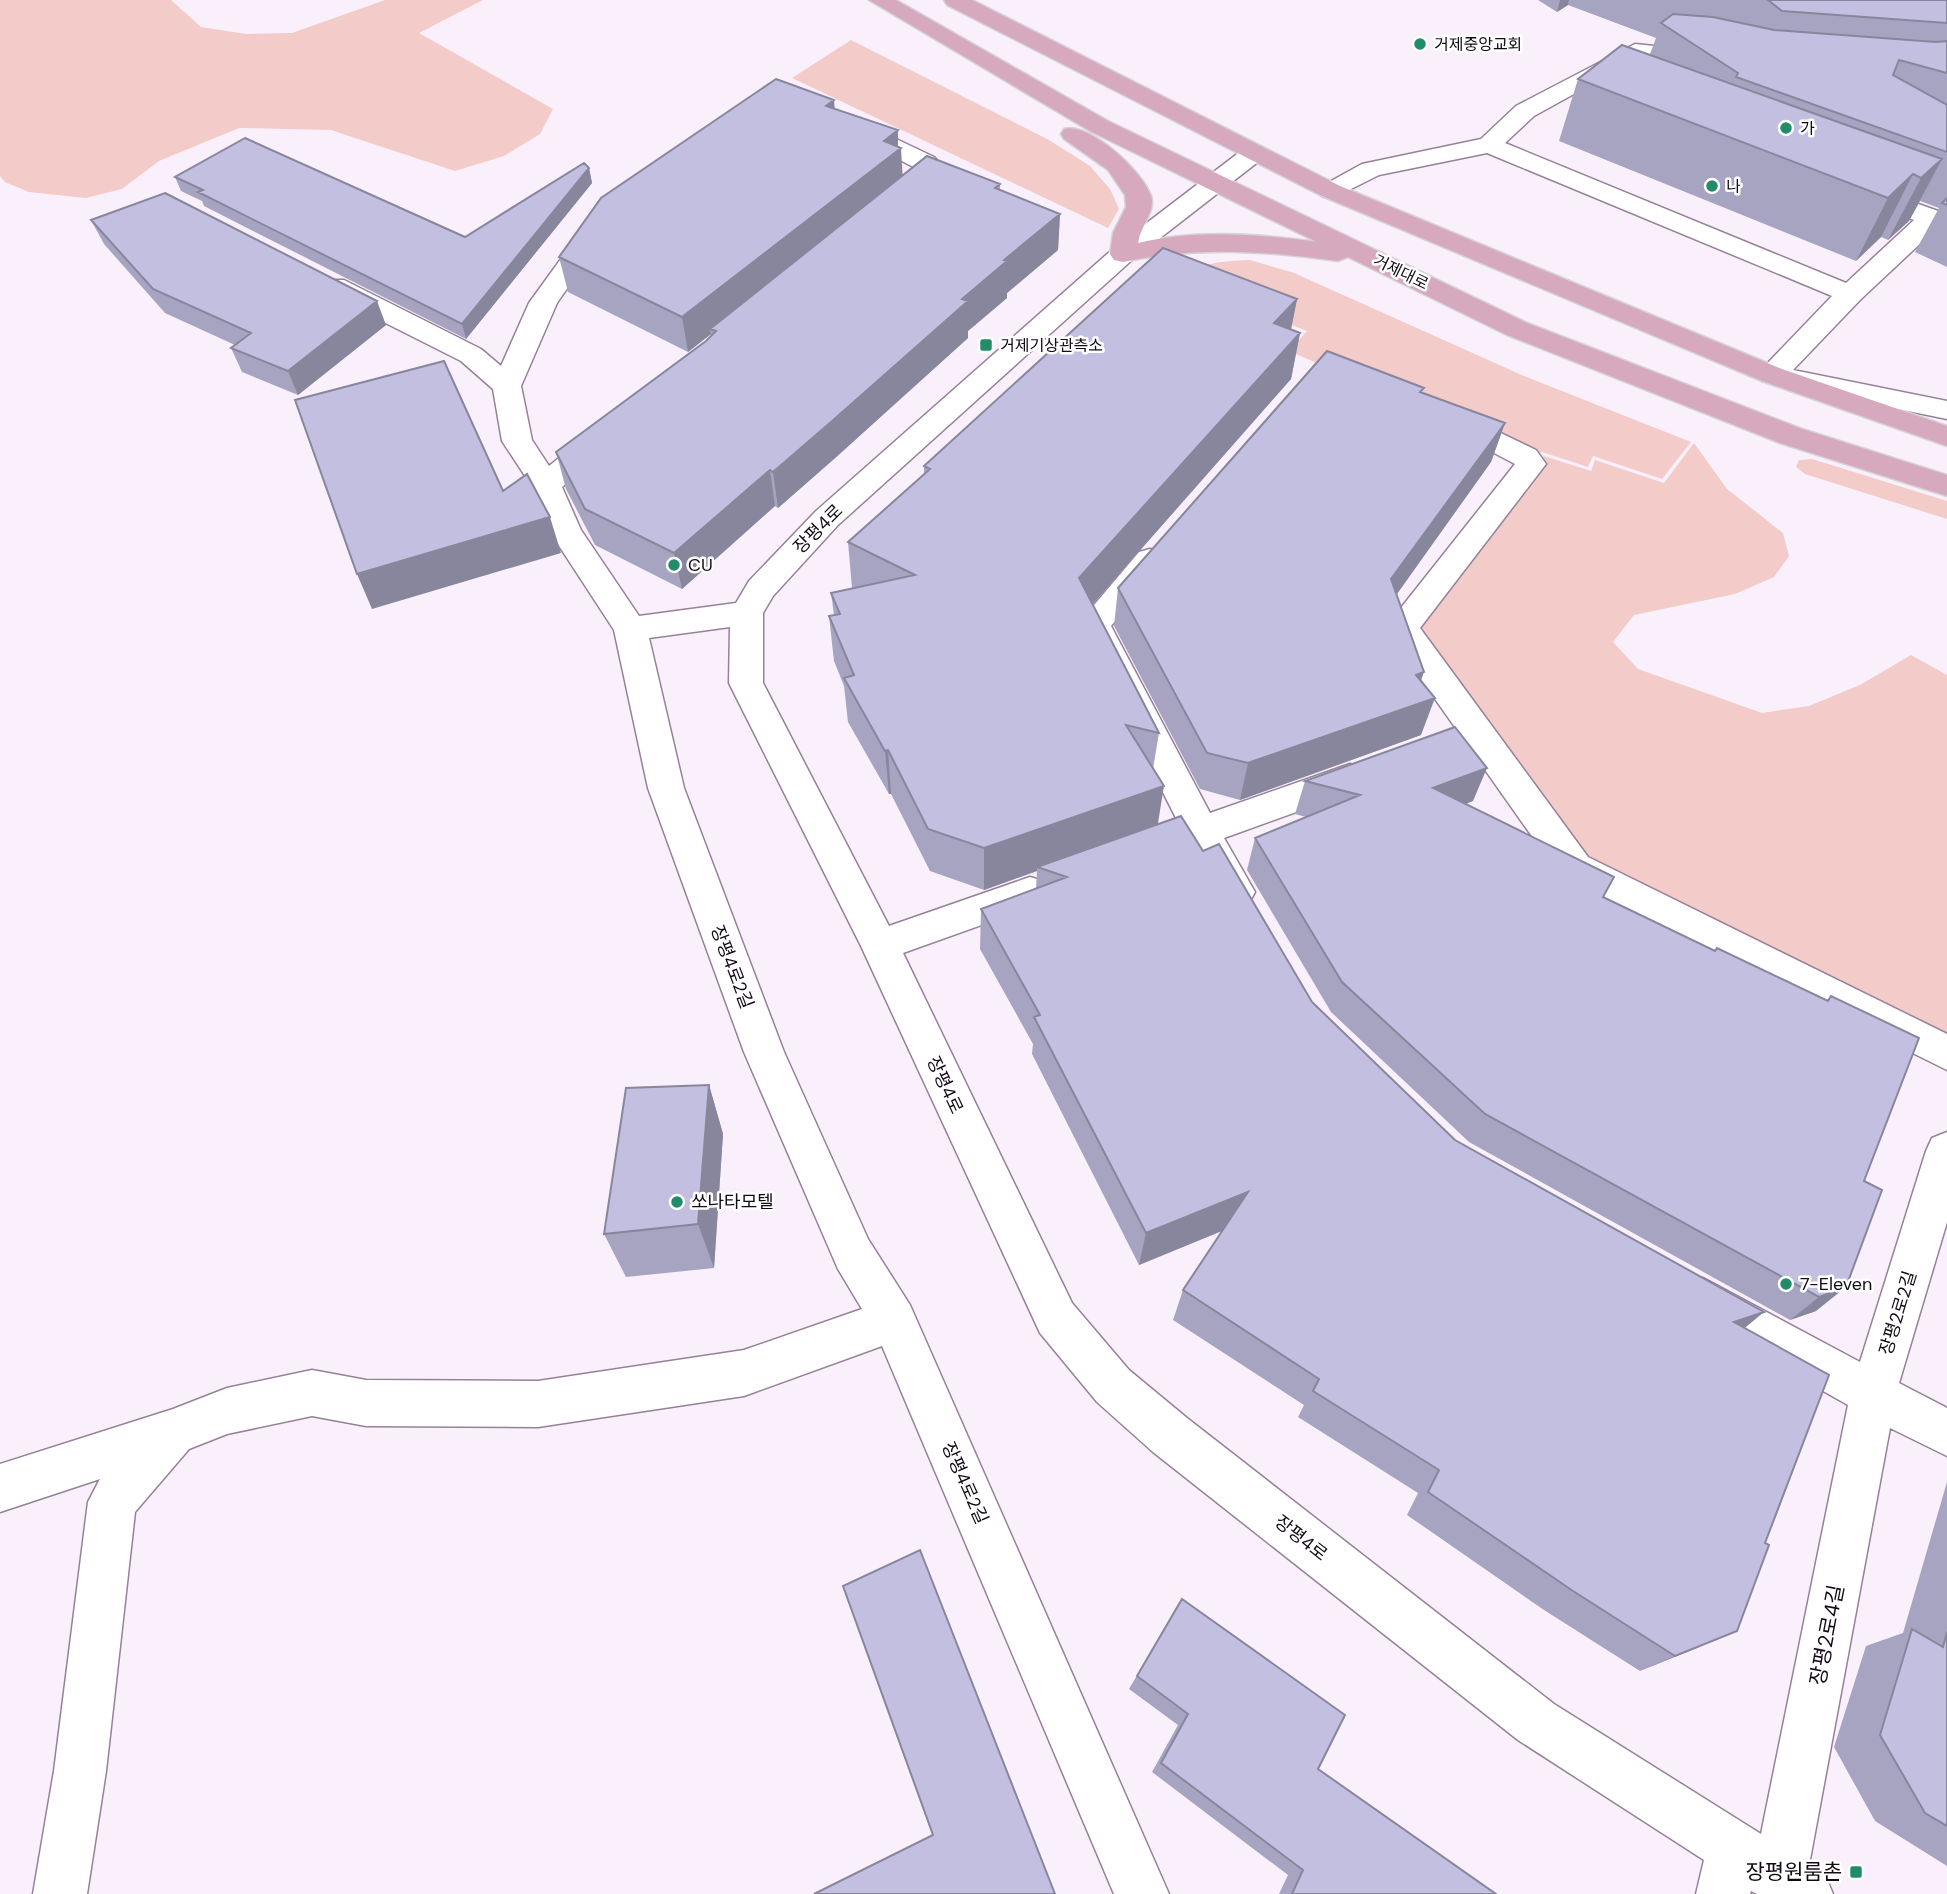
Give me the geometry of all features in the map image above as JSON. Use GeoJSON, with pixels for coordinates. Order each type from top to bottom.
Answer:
{"type":"FeatureCollection","features":[{"type":"Feature","properties":{"kind":"main road","name":"거제대로"},"geometry":{"type":"LineString","coordinates":[[880,0],[1098,126],[1517,329],[1791,436],[1947,486]]}},
{"type":"Feature","properties":{"kind":"main road"},"geometry":{"type":"LineString","coordinates":[[955,0],[1331,191],[1772,375],[1947,436]]}},
{"type":"Feature","properties":{"kind":"main road"},"geometry":{"type":"LineString","coordinates":[[1034,88],[1037,101],[1067,130],[1117,165],[1133,185],[1139,207],[1126,233],[1123,254],[1154,246],[1259,245],[1352,254],[1391,267]]}},
{"type":"Feature","properties":{"kind":"street"},"geometry":{"type":"LineString","coordinates":[[1331,191],[1371,169],[1489,145],[1525,111],[1635,51],[1695,56],[1724,54],[1694,34]]}},
{"type":"Feature","properties":{"kind":"street"},"geometry":{"type":"LineString","coordinates":[[1573,84],[1598,94]]}},
{"type":"Feature","properties":{"kind":"street"},"geometry":{"type":"LineString","coordinates":[[830,113],[925,162],[932,169],[931,177],[877,219]]}},
{"type":"Feature","properties":{"kind":"street"},"geometry":{"type":"LineString","coordinates":[[1489,145],[1850,295]]}},
{"type":"Feature","properties":{"kind":"street","name":"장평4로"},"geometry":{"type":"LineString","coordinates":[[1254,153],[1214,181],[1123,254],[827,518],[760,589],[747,613],[746,683],[880,945],[1056,1318],[1113,1386],[1181,1444],[1729,1870],[1793,1885]]}},
{"type":"Feature","properties":{"kind":"street"},"geometry":{"type":"LineString","coordinates":[[1772,375],[1850,295],[1932,218],[1842,185]]}},
{"type":"Feature","properties":{"kind":"street"},"geometry":{"type":"LineString","coordinates":[[313,275],[471,355],[507,386],[543,303],[604,216]]}},
{"type":"Feature","properties":{"kind":"street"},"geometry":{"type":"LineString","coordinates":[[1772,375],[1947,410]]}},
{"type":"Feature","properties":{"kind":"street","name":"장평4로2길"},"geometry":{"type":"LineString","coordinates":[[507,386],[517,441],[546,484],[566,533],[630,629],[666,788],[759,1039],[853,1254],[894,1320],[1142,1894]]}},
{"type":"Feature","properties":{"kind":"street"},"geometry":{"type":"LineString","coordinates":[[1424,404],[1525,457],[1531,464],[1402,628],[1463,737],[1575,868],[1947,1053]]}},
{"type":"Feature","properties":{"kind":"street"},"geometry":{"type":"LineString","coordinates":[[546,484],[632,416]]}},
{"type":"Feature","properties":{"kind":"street"},"geometry":{"type":"LineString","coordinates":[[1168,540],[1094,624],[1201,831],[1255,923]]}},
{"type":"Feature","properties":{"kind":"street"},"geometry":{"type":"LineString","coordinates":[[630,629],[747,613]]}},
{"type":"Feature","properties":{"kind":"street"},"geometry":{"type":"LineString","coordinates":[[1150,849],[1385,765]]}},
{"type":"Feature","properties":{"kind":"street"},"geometry":{"type":"LineString","coordinates":[[880,945],[1060,881]]}},
{"type":"Feature","properties":{"kind":"street","name":"장평2로2길"},"geometry":{"type":"LineString","coordinates":[[1873,1394],[1947,1151]]}},
{"type":"Feature","properties":{"kind":"street"},"geometry":{"type":"LineString","coordinates":[[1668,1280],[1947,1433]]}},
{"type":"Feature","properties":{"kind":"street"},"geometry":{"type":"LineString","coordinates":[[0,1488],[173,1432],[227,1411],[312,1393],[366,1403],[538,1404],[744,1373],[894,1320]]}},
{"type":"Feature","properties":{"kind":"street","name":"장평2로4길"},"geometry":{"type":"LineString","coordinates":[[1793,1885],[1873,1394]]}},
{"type":"Feature","properties":{"kind":"street"},"geometry":{"type":"LineString","coordinates":[[60,1894],[80,1771],[112,1502],[173,1432]]}},
{"type":"Feature","properties":{"kind":"shaded area"},"geometry":{"type":"Polygon","coordinates":[[[0,0],[171,0],[201,27],[246,34],[292,33],[385,0],[483,0],[419,33],[553,109],[540,134],[504,156],[455,171],[331,130],[239,128],[159,161],[122,189],[86,198],[29,192],[5,182],[0,176],[0,0]]]}},
{"type":"Feature","properties":{"kind":"shaded area"},"geometry":{"type":"Polygon","coordinates":[[[851,40],[1049,140],[1090,166],[1110,189],[1119,209],[1108,228],[792,78],[851,40]]]}},
{"type":"Feature","properties":{"kind":"shaded area"},"geometry":{"type":"Polygon","coordinates":[[[1250,260],[1294,273],[1524,376],[1691,442],[1662,479],[1593,456],[1588,467],[1542,452],[1532,457],[1289,351],[1307,331],[1175,280],[1211,264],[1250,260]]]}},
{"type":"Feature","properties":{"kind":"shaded area"},"geometry":{"type":"Polygon","coordinates":[[[1694,443],[1727,489],[1783,533],[1789,556],[1774,577],[1735,594],[1634,615],[1613,642],[1638,669],[1762,713],[1809,706],[1860,685],[1911,655],[1947,675],[1947,1053],[1575,868],[1402,628],[1531,464],[1544,456],[1591,471],[1595,460],[1664,483],[1694,443]]]}},
{"type":"Feature","properties":{"kind":"shaded area"},"geometry":{"type":"Polygon","coordinates":[[[1812,459],[1947,501],[1947,519],[1805,474],[1796,467],[1799,460],[1812,459]]]}},
{"type":"Feature","properties":{"kind":"building"},"geometry":{"type":"Polygon","coordinates":[[[1768,0],[1947,0],[1947,23],[1782,11],[1768,0]]]}},
{"type":"Feature","properties":{"kind":"building"},"geometry":{"type":"Polygon","coordinates":[[[1673,14],[1713,17],[1774,30],[1947,41],[1947,73],[1899,60],[1893,75],[1947,105],[1947,152],[1736,77],[1738,73],[1661,23],[1673,14]]]}},
{"type":"Feature","properties":{"kind":"building"},"geometry":{"type":"Polygon","coordinates":[[[1622,45],[1942,159],[1921,178],[1913,174],[1888,198],[1578,79],[1622,45]]]}},
{"type":"Feature","properties":{"kind":"building"},"geometry":{"type":"Polygon","coordinates":[[[776,79],[834,100],[826,106],[898,130],[884,141],[901,148],[682,317],[559,257],[601,198],[776,79]]]}},
{"type":"Feature","properties":{"kind":"building"},"geometry":{"type":"Polygon","coordinates":[[[245,138],[465,237],[584,163],[589,168],[462,324],[198,192],[203,190],[175,177],[245,138]]]}},
{"type":"Feature","properties":{"kind":"building"},"geometry":{"type":"Polygon","coordinates":[[[927,156],[1000,184],[995,188],[1060,214],[1004,260],[1007,261],[962,299],[968,301],[831,422],[773,472],[770,470],[674,553],[585,509],[556,452],[706,341],[716,331],[710,329],[927,156]]]}},
{"type":"Feature","properties":{"kind":"building"},"geometry":{"type":"Polygon","coordinates":[[[165,193],[377,301],[288,371],[231,348],[251,333],[153,289],[91,220],[165,193]]]}},
{"type":"Feature","properties":{"kind":"building"},"geometry":{"type":"Polygon","coordinates":[[[1163,248],[1297,299],[1274,323],[1300,333],[1079,578],[1159,733],[1126,725],[1164,786],[984,848],[928,829],[888,750],[885,751],[844,678],[854,675],[829,616],[840,614],[831,593],[915,575],[848,542],[930,469],[924,466],[1163,248]]]}},
{"type":"Feature","properties":{"kind":"building"},"geometry":{"type":"Polygon","coordinates":[[[1327,351],[1424,388],[1420,392],[1505,423],[1391,579],[1424,672],[1416,675],[1435,698],[1248,763],[1207,753],[1118,588],[1327,351]]]}},
{"type":"Feature","properties":{"kind":"building"},"geometry":{"type":"Polygon","coordinates":[[[444,361],[503,491],[527,474],[550,517],[357,574],[295,400],[444,361]]]}},
{"type":"Feature","properties":{"kind":"building"},"geometry":{"type":"Polygon","coordinates":[[[1455,727],[1487,768],[1433,788],[1614,877],[1603,897],[1715,951],[1717,948],[1828,1001],[1831,996],[1919,1038],[1864,1181],[1882,1190],[1846,1287],[1819,1297],[1485,1114],[1342,982],[1255,838],[1360,795],[1305,781],[1455,727]]]}},
{"type":"Feature","properties":{"kind":"building"},"geometry":{"type":"Polygon","coordinates":[[[1181,816],[1203,851],[1219,844],[1312,1002],[1455,1140],[1764,1312],[1734,1322],[1829,1375],[1765,1543],[1769,1545],[1737,1631],[1675,1656],[1573,1591],[1428,1492],[1439,1470],[1313,1391],[1319,1379],[1183,1290],[1248,1192],[1146,1233],[1034,1017],[1040,1015],[981,909],[1067,877],[1037,867],[1181,816]]]}},
{"type":"Feature","properties":{"kind":"building"},"geometry":{"type":"Polygon","coordinates":[[[709,1085],[698,1224],[604,1234],[626,1088],[709,1085]]]}},
{"type":"Feature","properties":{"kind":"building"},"geometry":{"type":"Polygon","coordinates":[[[920,1550],[1055,1894],[814,1894],[933,1835],[843,1586],[920,1550]]]}},
{"type":"Feature","properties":{"kind":"building"},"geometry":{"type":"Polygon","coordinates":[[[1182,1599],[1345,1715],[1318,1769],[1496,1894],[1292,1894],[1303,1870],[1161,1763],[1188,1714],[1137,1676],[1182,1599]]]}},
{"type":"Feature","properties":{"kind":"building"},"geometry":{"type":"Polygon","coordinates":[[[1912,1629],[1943,1647],[1947,1632],[1947,1826],[1925,1813],[1880,1735],[1912,1629]]]}},
{"type":"Feature","properties":{"kind":"place","name":"거제중앙교회"},"geometry":{"type":"Point","coordinates":[1420,44]}},
{"type":"Feature","properties":{"kind":"place","name":"가"},"geometry":{"type":"Point","coordinates":[1786,128]}},
{"type":"Feature","properties":{"kind":"place","name":"나"},"geometry":{"type":"Point","coordinates":[1712,186]}},
{"type":"Feature","properties":{"kind":"place","name":"거제기상관측소"},"geometry":{"type":"Point","coordinates":[986,345]}},
{"type":"Feature","properties":{"kind":"place","name":"CU"},"geometry":{"type":"Point","coordinates":[674,565]}},
{"type":"Feature","properties":{"kind":"place","name":"쏘나타모텔"},"geometry":{"type":"Point","coordinates":[677,1202]}},
{"type":"Feature","properties":{"kind":"place","name":"7-Eleven"},"geometry":{"type":"Point","coordinates":[1786,1284]}},
{"type":"Feature","properties":{"kind":"place","name":"장평원룸촌"},"geometry":{"type":"Point","coordinates":[1856,1872]}}]}
